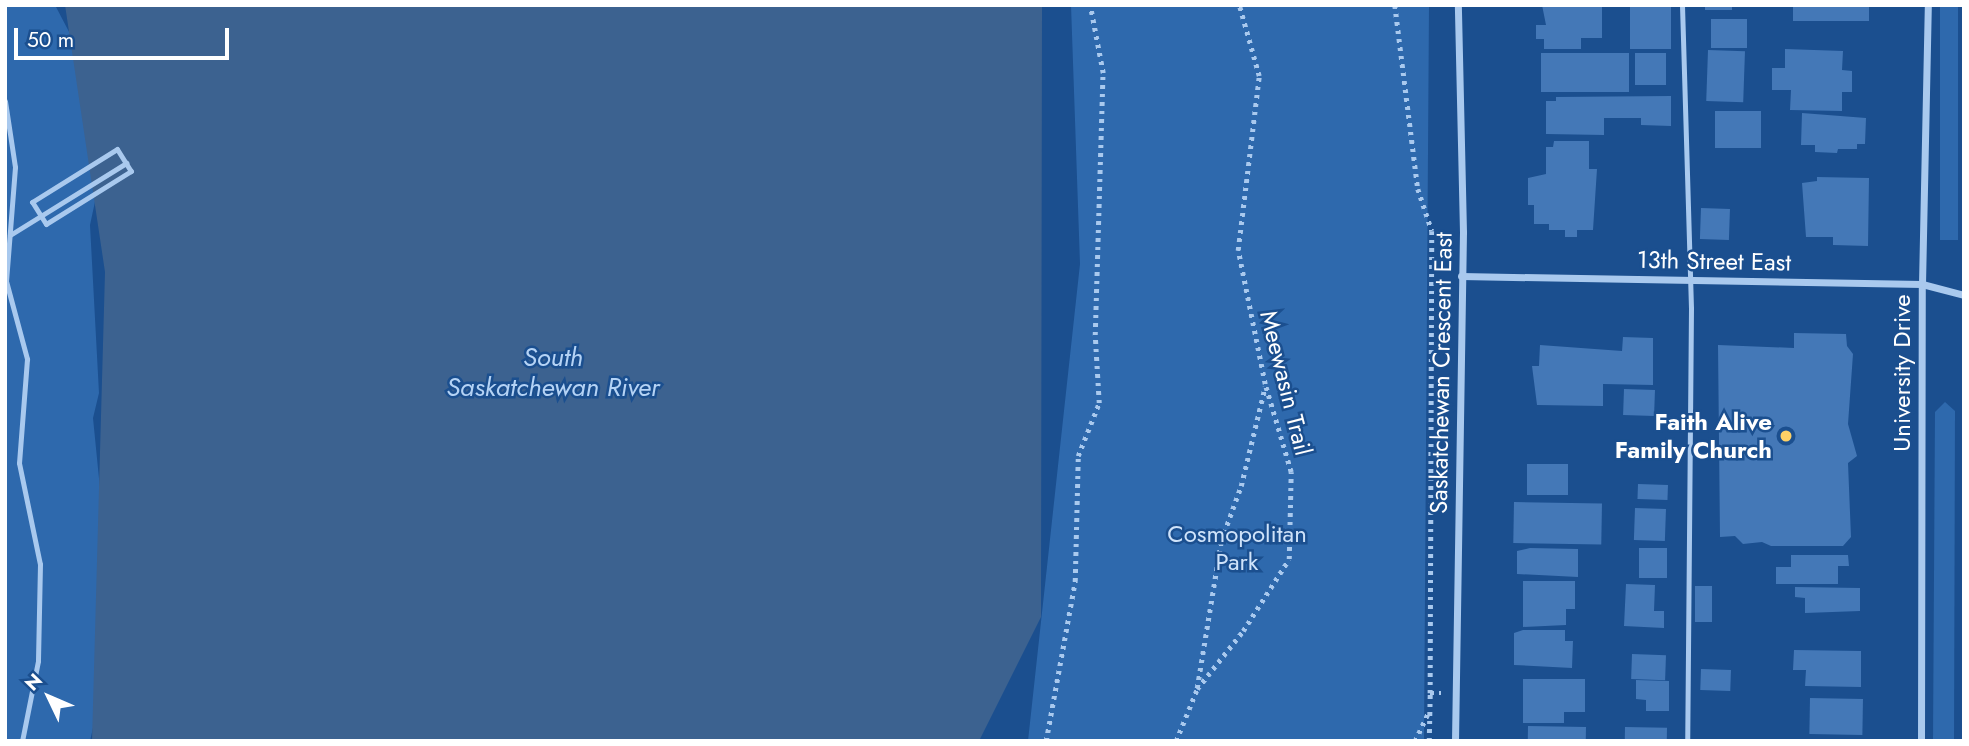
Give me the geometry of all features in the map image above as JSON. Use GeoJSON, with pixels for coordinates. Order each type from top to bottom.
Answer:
{"type":"FeatureCollection","features":[{"type":"Feature","properties":{"kind":"street","name":"Saskatchewan Crescent East"},"geometry":{"type":"LineString","coordinates":[[1455,741],[1461,276],[1458,5]]}},
{"type":"Feature","properties":{"kind":"street","name":"University Drive"},"geometry":{"type":"LineString","coordinates":[[1921,741],[1922,284],[1928,5]]}},
{"type":"Feature","properties":{"kind":"street","name":"13th Street East"},"geometry":{"type":"LineString","coordinates":[[1461,276],[1922,284],[1964,295]]}},
{"type":"Feature","properties":{"kind":"lane"},"geometry":{"type":"LineString","coordinates":[[1682,5],[1688,280],[1687,741]]}},
{"type":"Feature","properties":{"kind":"lane"},"geometry":{"type":"LineString","coordinates":[[5,101],[15,167],[6,281],[27,359],[19,463],[40,564],[38,661],[22,741]]}},
{"type":"Feature","properties":{"kind":"lane"},"geometry":{"type":"LineString","coordinates":[[117,149],[126,163],[131,171],[46,224],[32,202],[117,149]]}},
{"type":"Feature","properties":{"kind":"lane"},"geometry":{"type":"LineString","coordinates":[[10,235],[126,163]]}},
{"type":"Feature","properties":{"kind":"path"},"geometry":{"type":"LineString","coordinates":[[1046,741],[1075,582],[1078,456],[1099,403],[1095,335],[1103,73],[1090,5]]}},
{"type":"Feature","properties":{"kind":"path","name":"Meewasin Trail"},"geometry":{"type":"LineString","coordinates":[[1176,741],[1197,689],[1243,631],[1289,559],[1291,472],[1265,384],[1238,250],[1259,76],[1239,5]]}},
{"type":"Feature","properties":{"kind":"path"},"geometry":{"type":"LineString","coordinates":[[1395,5],[1418,189],[1432,231],[1429,741]]}},
{"type":"Feature","properties":{"kind":"path"},"geometry":{"type":"LineString","coordinates":[[1197,689],[1221,541],[1241,486],[1265,384]]}},
{"type":"Feature","properties":{"kind":"path"},"geometry":{"type":"LineString","coordinates":[[1430,693],[1456,693]]}},
{"type":"Feature","properties":{"kind":"path"},"geometry":{"type":"LineString","coordinates":[[1415,741],[1430,711]]}},
{"type":"Feature","properties":{"kind":"green space"},"geometry":{"type":"Polygon","coordinates":[[[5,5],[55,5],[78,49],[96,197],[90,225],[99,393],[93,418],[108,569],[99,701],[90,741],[5,741],[5,5]]]}},
{"type":"Feature","properties":{"kind":"green space","name":"Cosmopolitan Park"},"geometry":{"type":"Polygon","coordinates":[[[1071,5],[1429,5],[1424,741],[1028,741],[1080,264],[1071,5]]]}},
{"type":"Feature","properties":{"kind":"green space"},"geometry":{"type":"Polygon","coordinates":[[[1940,5],[1958,5],[1958,240],[1940,240],[1940,5]]]}},
{"type":"Feature","properties":{"kind":"green space"},"geometry":{"type":"Polygon","coordinates":[[[1945,402],[1955,411],[1954,741],[1933,741],[1935,412],[1945,402]]]}},
{"type":"Feature","properties":{"kind":"water","name":"South Saskatchewan River"},"geometry":{"type":"Polygon","coordinates":[[[65,5],[1042,5],[1041,617],[979,741],[92,741],[105,272],[65,5]]]}},
{"type":"Feature","properties":{"kind":"building"},"geometry":{"type":"Polygon","coordinates":[[[1542,5],[1602,5],[1602,38],[1581,38],[1581,49],[1544,49],[1544,39],[1536,39],[1536,25],[1546,25],[1542,5]]]}},
{"type":"Feature","properties":{"kind":"building"},"geometry":{"type":"Polygon","coordinates":[[[1630,5],[1671,5],[1671,49],[1630,49],[1630,5]]]}},
{"type":"Feature","properties":{"kind":"building"},"geometry":{"type":"Polygon","coordinates":[[[1705,5],[1732,5],[1732,10],[1705,10],[1705,5]]]}},
{"type":"Feature","properties":{"kind":"building"},"geometry":{"type":"Polygon","coordinates":[[[1793,5],[1869,5],[1869,21],[1793,21],[1793,5]]]}},
{"type":"Feature","properties":{"kind":"building"},"geometry":{"type":"Polygon","coordinates":[[[1711,19],[1747,19],[1747,48],[1711,48],[1711,19]]]}},
{"type":"Feature","properties":{"kind":"building"},"geometry":{"type":"Polygon","coordinates":[[[1785,49],[1843,51],[1842,70],[1852,71],[1852,92],[1842,92],[1842,111],[1790,110],[1791,90],[1772,90],[1772,68],[1785,68],[1785,49]]]}},
{"type":"Feature","properties":{"kind":"building"},"geometry":{"type":"Polygon","coordinates":[[[1708,50],[1745,51],[1743,102],[1706,101],[1708,50]]]}},
{"type":"Feature","properties":{"kind":"building"},"geometry":{"type":"Polygon","coordinates":[[[1541,53],[1629,53],[1629,92],[1541,92],[1541,53]]]}},
{"type":"Feature","properties":{"kind":"building"},"geometry":{"type":"Polygon","coordinates":[[[1635,53],[1666,53],[1666,85],[1635,85],[1635,53]]]}},
{"type":"Feature","properties":{"kind":"building"},"geometry":{"type":"Polygon","coordinates":[[[1671,96],[1671,126],[1641,125],[1641,118],[1604,118],[1604,135],[1546,134],[1546,101],[1556,101],[1556,97],[1671,96]]]}},
{"type":"Feature","properties":{"kind":"building"},"geometry":{"type":"Polygon","coordinates":[[[1715,111],[1761,111],[1761,148],[1715,148],[1715,111]]]}},
{"type":"Feature","properties":{"kind":"building"},"geometry":{"type":"Polygon","coordinates":[[[1802,113],[1866,118],[1865,144],[1857,144],[1857,149],[1838,149],[1837,153],[1815,152],[1815,145],[1801,145],[1802,113]]]}},
{"type":"Feature","properties":{"kind":"building"},"geometry":{"type":"Polygon","coordinates":[[[1554,141],[1589,141],[1589,169],[1597,169],[1593,230],[1577,230],[1577,237],[1565,237],[1565,230],[1549,230],[1549,224],[1534,224],[1534,205],[1528,205],[1528,178],[1546,174],[1546,147],[1553,147],[1554,141]]]}},
{"type":"Feature","properties":{"kind":"building"},"geometry":{"type":"Polygon","coordinates":[[[1817,177],[1869,178],[1868,246],[1833,245],[1833,237],[1806,237],[1802,183],[1817,181],[1817,177]]]}},
{"type":"Feature","properties":{"kind":"building"},"geometry":{"type":"Polygon","coordinates":[[[1701,208],[1730,209],[1729,240],[1700,239],[1701,208]]]}},
{"type":"Feature","properties":{"kind":"building","name":"Faith Alive Family Church"},"geometry":{"type":"Polygon","coordinates":[[[1794,333],[1846,334],[1847,346],[1853,354],[1848,424],[1857,456],[1848,463],[1851,537],[1843,546],[1771,546],[1762,542],[1743,544],[1735,536],[1720,537],[1718,345],[1794,348],[1794,333]]]}},
{"type":"Feature","properties":{"kind":"building"},"geometry":{"type":"Polygon","coordinates":[[[1623,337],[1653,338],[1653,385],[1603,384],[1603,406],[1537,405],[1532,366],[1539,366],[1540,345],[1622,351],[1623,337]]]}},
{"type":"Feature","properties":{"kind":"building"},"geometry":{"type":"Polygon","coordinates":[[[1624,389],[1655,390],[1654,416],[1623,415],[1624,389]]]}},
{"type":"Feature","properties":{"kind":"building"},"geometry":{"type":"Polygon","coordinates":[[[1527,464],[1568,464],[1568,495],[1527,495],[1527,464]]]}},
{"type":"Feature","properties":{"kind":"building"},"geometry":{"type":"Polygon","coordinates":[[[1638,484],[1668,485],[1667,500],[1637,499],[1638,484]]]}},
{"type":"Feature","properties":{"kind":"building"},"geometry":{"type":"Polygon","coordinates":[[[1514,502],[1602,504],[1601,545],[1513,543],[1514,502]]]}},
{"type":"Feature","properties":{"kind":"building"},"geometry":{"type":"Polygon","coordinates":[[[1635,508],[1666,509],[1665,541],[1634,540],[1635,508]]]}},
{"type":"Feature","properties":{"kind":"building"},"geometry":{"type":"Polygon","coordinates":[[[1530,548],[1578,549],[1578,577],[1517,574],[1517,551],[1530,548]]]}},
{"type":"Feature","properties":{"kind":"building"},"geometry":{"type":"Polygon","coordinates":[[[1639,548],[1667,548],[1667,578],[1639,578],[1639,548]]]}},
{"type":"Feature","properties":{"kind":"building"},"geometry":{"type":"Polygon","coordinates":[[[1791,555],[1848,555],[1849,566],[1838,566],[1838,584],[1776,584],[1776,567],[1791,567],[1791,555]]]}},
{"type":"Feature","properties":{"kind":"building"},"geometry":{"type":"Polygon","coordinates":[[[1523,581],[1575,581],[1575,609],[1566,609],[1566,625],[1523,627],[1523,581]]]}},
{"type":"Feature","properties":{"kind":"building"},"geometry":{"type":"Polygon","coordinates":[[[1626,584],[1655,585],[1654,611],[1664,611],[1664,628],[1624,626],[1626,584]]]}},
{"type":"Feature","properties":{"kind":"building"},"geometry":{"type":"Polygon","coordinates":[[[1695,586],[1712,586],[1712,622],[1695,622],[1695,586]]]}},
{"type":"Feature","properties":{"kind":"building"},"geometry":{"type":"Polygon","coordinates":[[[1795,587],[1860,588],[1860,611],[1805,613],[1805,598],[1795,597],[1795,587]]]}},
{"type":"Feature","properties":{"kind":"building"},"geometry":{"type":"Polygon","coordinates":[[[1523,630],[1565,630],[1565,641],[1573,641],[1572,668],[1514,665],[1514,633],[1523,630]]]}},
{"type":"Feature","properties":{"kind":"building"},"geometry":{"type":"Polygon","coordinates":[[[1794,650],[1861,651],[1861,687],[1805,686],[1806,670],[1793,670],[1794,650]]]}},
{"type":"Feature","properties":{"kind":"building"},"geometry":{"type":"Polygon","coordinates":[[[1632,654],[1666,655],[1665,680],[1631,679],[1632,654]]]}},
{"type":"Feature","properties":{"kind":"building"},"geometry":{"type":"Polygon","coordinates":[[[1701,669],[1731,670],[1730,691],[1700,690],[1701,669]]]}},
{"type":"Feature","properties":{"kind":"building"},"geometry":{"type":"Polygon","coordinates":[[[1523,679],[1585,679],[1585,712],[1564,712],[1564,723],[1523,723],[1523,679]]]}},
{"type":"Feature","properties":{"kind":"building"},"geometry":{"type":"Polygon","coordinates":[[[1636,680],[1669,681],[1669,711],[1646,711],[1646,700],[1636,699],[1636,680]]]}},
{"type":"Feature","properties":{"kind":"building"},"geometry":{"type":"Polygon","coordinates":[[[1810,698],[1863,699],[1862,735],[1809,734],[1810,698]]]}},
{"type":"Feature","properties":{"kind":"building"},"geometry":{"type":"Polygon","coordinates":[[[1528,726],[1586,727],[1586,741],[1528,741],[1528,726]]]}},
{"type":"Feature","properties":{"kind":"building"},"geometry":{"type":"Polygon","coordinates":[[[1625,727],[1667,728],[1667,741],[1625,741],[1625,727]]]}},
{"type":"Feature","properties":{"kind":"place","name":"Faith Alive Family Church"},"geometry":{"type":"Point","coordinates":[1786,436]}}]}
